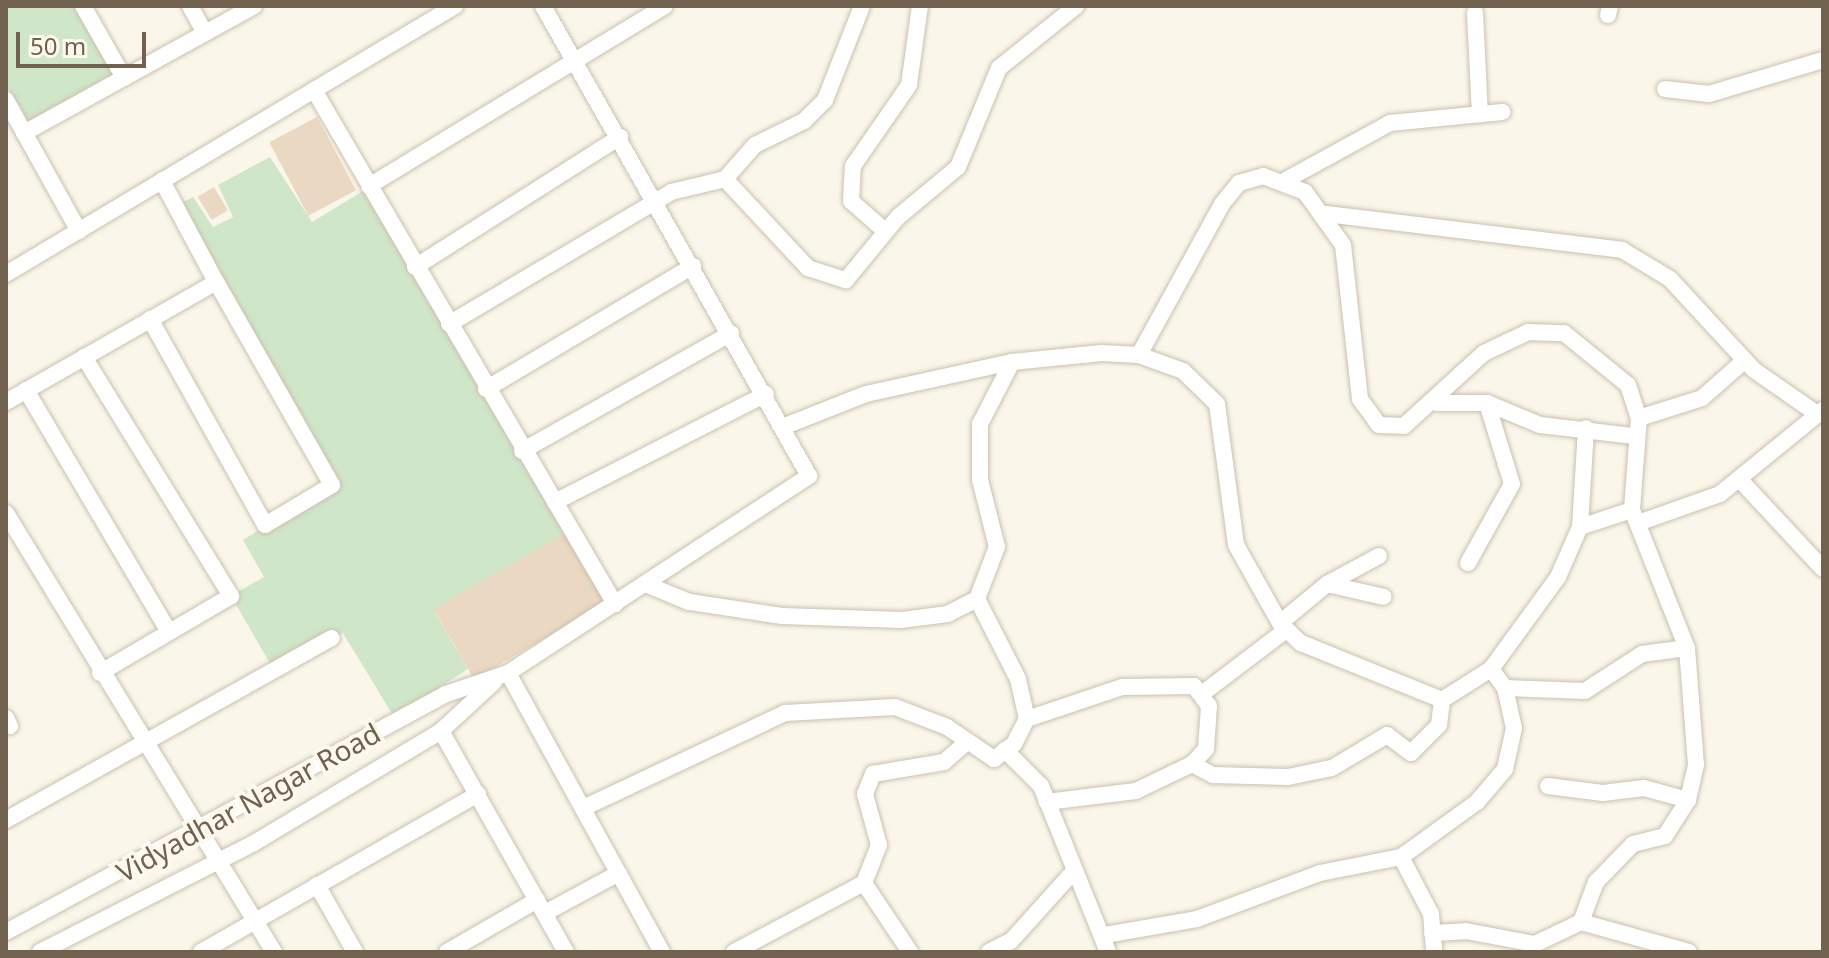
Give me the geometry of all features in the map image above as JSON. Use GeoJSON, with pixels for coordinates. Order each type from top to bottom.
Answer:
{"type":"FeatureCollection","features":[{"type":"Feature","properties":{"kind":"street"},"geometry":{"type":"LineString","coordinates":[[83,6],[124,78]]}},
{"type":"Feature","properties":{"kind":"street"},"geometry":{"type":"LineString","coordinates":[[190,6],[205,33]]}},
{"type":"Feature","properties":{"kind":"street"},"geometry":{"type":"LineString","coordinates":[[24,133],[254,6]]}},
{"type":"Feature","properties":{"kind":"street"},"geometry":{"type":"LineString","coordinates":[[6,274],[455,6]]}},
{"type":"Feature","properties":{"kind":"street"},"geometry":{"type":"LineString","coordinates":[[543,6],[785,426],[866,394],[1012,362],[1139,355],[1211,390],[1224,424],[1236,545],[1283,627],[1404,689],[1442,700],[1491,669],[1535,615],[1580,527],[1586,428]]}},
{"type":"Feature","properties":{"kind":"street"},"geometry":{"type":"LineString","coordinates":[[369,186],[579,65],[665,6]]}},
{"type":"Feature","properties":{"kind":"street"},"geometry":{"type":"LineString","coordinates":[[449,324],[656,201],[725,179],[755,145],[804,121],[825,100],[862,6]]}},
{"type":"Feature","properties":{"kind":"street"},"geometry":{"type":"LineString","coordinates":[[885,231],[851,201],[853,166],[909,85],[920,6]]}},
{"type":"Feature","properties":{"kind":"street"},"geometry":{"type":"LineString","coordinates":[[725,179],[821,275],[855,274],[885,231],[958,167],[999,68],[1076,6]]}},
{"type":"Feature","properties":{"kind":"street"},"geometry":{"type":"LineString","coordinates":[[1475,13],[1480,114]]}},
{"type":"Feature","properties":{"kind":"street"},"geometry":{"type":"LineString","coordinates":[[1665,89],[1709,94],[1823,60]]}},
{"type":"Feature","properties":{"kind":"street"},"geometry":{"type":"LineString","coordinates":[[314,90],[522,451],[615,604]]}},
{"type":"Feature","properties":{"kind":"street"},"geometry":{"type":"LineString","coordinates":[[6,100],[79,231]]}},
{"type":"Feature","properties":{"kind":"street"},"geometry":{"type":"LineString","coordinates":[[1286,180],[1390,123],[1502,112]]}},
{"type":"Feature","properties":{"kind":"street"},"geometry":{"type":"LineString","coordinates":[[415,267],[620,137]]}},
{"type":"Feature","properties":{"kind":"street"},"geometry":{"type":"LineString","coordinates":[[1139,355],[1239,183],[1263,176],[1286,180],[1326,214],[1343,245],[1352,347],[1368,413],[1390,429],[1437,403],[1507,338],[1548,329],[1619,376],[1636,397],[1639,418],[1634,436],[1635,516],[1687,648],[1697,743],[1688,800],[1659,842],[1633,844],[1587,892],[1581,922]]}},
{"type":"Feature","properties":{"kind":"street"},"geometry":{"type":"LineString","coordinates":[[150,319],[265,525],[332,485],[162,181]]}},
{"type":"Feature","properties":{"kind":"street"},"geometry":{"type":"LineString","coordinates":[[1326,214],[1622,250],[1692,299],[1744,361],[1820,412],[1741,481],[1635,516],[1580,527]]}},
{"type":"Feature","properties":{"kind":"street"},"geometry":{"type":"LineString","coordinates":[[486,389],[693,266]]}},
{"type":"Feature","properties":{"kind":"street"},"geometry":{"type":"LineString","coordinates":[[6,402],[216,282]]}},
{"type":"Feature","properties":{"kind":"street"},"geometry":{"type":"LineString","coordinates":[[522,451],[731,333]]}},
{"type":"Feature","properties":{"kind":"street"},"geometry":{"type":"LineString","coordinates":[[84,357],[231,596],[100,673]]}},
{"type":"Feature","properties":{"kind":"street"},"geometry":{"type":"LineString","coordinates":[[1639,418],[1702,398],[1744,361]]}},
{"type":"Feature","properties":{"kind":"street"},"geometry":{"type":"LineString","coordinates":[[648,585],[689,602],[782,616],[902,620],[948,614],[977,599],[997,547],[980,480],[980,424],[1012,362]]}},
{"type":"Feature","properties":{"kind":"street"},"geometry":{"type":"LineString","coordinates":[[26,390],[169,632]]}},
{"type":"Feature","properties":{"kind":"street"},"geometry":{"type":"LineString","coordinates":[[555,502],[766,394]]}},
{"type":"Feature","properties":{"kind":"street"},"geometry":{"type":"LineString","coordinates":[[1437,403],[1487,403],[1540,425],[1634,436]]}},
{"type":"Feature","properties":{"kind":"street"},"geometry":{"type":"LineString","coordinates":[[1468,563],[1512,484],[1487,403]]}},
{"type":"Feature","properties":{"kind":"street","name":"Vidyadhar Nagar Road"},"geometry":{"type":"LineString","coordinates":[[40,952],[219,860],[441,731],[501,678],[648,585],[809,476],[785,426]]}},
{"type":"Feature","properties":{"kind":"street"},"geometry":{"type":"LineString","coordinates":[[1741,481],[1823,569]]}},
{"type":"Feature","properties":{"kind":"street"},"geometry":{"type":"LineString","coordinates":[[6,513],[140,742],[197,834],[219,860],[274,952]]}},
{"type":"Feature","properties":{"kind":"street"},"geometry":{"type":"LineString","coordinates":[[1203,693],[1283,627],[1327,584],[1379,556]]}},
{"type":"Feature","properties":{"kind":"street"},"geometry":{"type":"LineString","coordinates":[[1327,584],[1384,597]]}},
{"type":"Feature","properties":{"kind":"street"},"geometry":{"type":"LineString","coordinates":[[977,599],[1018,679],[1027,719]]}},
{"type":"Feature","properties":{"kind":"street"},"geometry":{"type":"LineString","coordinates":[[6,820],[140,742],[332,638]]}},
{"type":"Feature","properties":{"kind":"street"},"geometry":{"type":"LineString","coordinates":[[1505,688],[1585,691],[1642,654],[1687,648]]}},
{"type":"Feature","properties":{"kind":"street"},"geometry":{"type":"LineString","coordinates":[[1005,750],[1047,802],[1107,944],[1197,919],[1320,873],[1401,857],[1477,802],[1505,769],[1514,728],[1505,688],[1491,669]]}},
{"type":"Feature","properties":{"kind":"street"},"geometry":{"type":"LineString","coordinates":[[501,678],[583,808],[662,952]]}},
{"type":"Feature","properties":{"kind":"street","name":"Vidyadhar Nagar Road"},"geometry":{"type":"LineString","coordinates":[[6,932],[197,834],[446,694],[501,678]]}},
{"type":"Feature","properties":{"kind":"street"},"geometry":{"type":"LineString","coordinates":[[583,808],[785,713],[895,707],[967,742],[994,759],[1005,750],[1027,719],[1122,687],[1194,686],[1203,693],[1212,726],[1206,749],[1192,764],[1136,791],[1047,802]]}},
{"type":"Feature","properties":{"kind":"street"},"geometry":{"type":"LineString","coordinates":[[1192,764],[1213,775],[1299,775],[1332,768],[1387,735],[1411,753],[1439,725],[1442,700]]}},
{"type":"Feature","properties":{"kind":"street"},"geometry":{"type":"LineString","coordinates":[[441,731],[566,952]]}},
{"type":"Feature","properties":{"kind":"street"},"geometry":{"type":"LineString","coordinates":[[734,952],[864,883],[879,845],[865,794],[873,774],[944,762],[967,742]]}},
{"type":"Feature","properties":{"kind":"street"},"geometry":{"type":"LineString","coordinates":[[1548,786],[1603,793],[1644,788],[1688,800]]}},
{"type":"Feature","properties":{"kind":"street"},"geometry":{"type":"LineString","coordinates":[[201,952],[478,794]]}},
{"type":"Feature","properties":{"kind":"street"},"geometry":{"type":"LineString","coordinates":[[1401,857],[1421,889],[1434,952]]}},
{"type":"Feature","properties":{"kind":"street"},"geometry":{"type":"LineString","coordinates":[[989,952],[1011,941],[1074,871]]}},
{"type":"Feature","properties":{"kind":"street"},"geometry":{"type":"LineString","coordinates":[[447,952],[541,906],[619,873]]}},
{"type":"Feature","properties":{"kind":"street"},"geometry":{"type":"LineString","coordinates":[[864,883],[910,952]]}},
{"type":"Feature","properties":{"kind":"street"},"geometry":{"type":"LineString","coordinates":[[317,885],[355,952]]}},
{"type":"Feature","properties":{"kind":"street"},"geometry":{"type":"LineString","coordinates":[[1432,933],[1466,931],[1535,944],[1581,922],[1689,952]]}},
{"type":"Feature","properties":{"kind":"green space"},"geometry":{"type":"Polygon","coordinates":[[[6,6],[77,6],[114,73],[29,124],[6,85],[6,6]]]}},
{"type":"Feature","properties":{"kind":"green space"},"geometry":{"type":"Polygon","coordinates":[[[270,157],[312,222],[363,191],[567,532],[435,612],[468,669],[394,717],[343,633],[275,672],[231,596],[264,577],[243,540],[334,483],[177,205],[193,197],[213,227],[233,217],[218,185],[270,157]]]}},
{"type":"Feature","properties":{"kind":"building"},"geometry":{"type":"Polygon","coordinates":[[[317,117],[356,190],[308,216],[269,142],[317,117]]]}},
{"type":"Feature","properties":{"kind":"building"},"geometry":{"type":"Polygon","coordinates":[[[214,187],[228,210],[212,220],[198,197],[214,187]]]}},
{"type":"Feature","properties":{"kind":"building"},"geometry":{"type":"Polygon","coordinates":[[[567,532],[608,602],[474,679],[434,609],[567,532]]]}}]}
